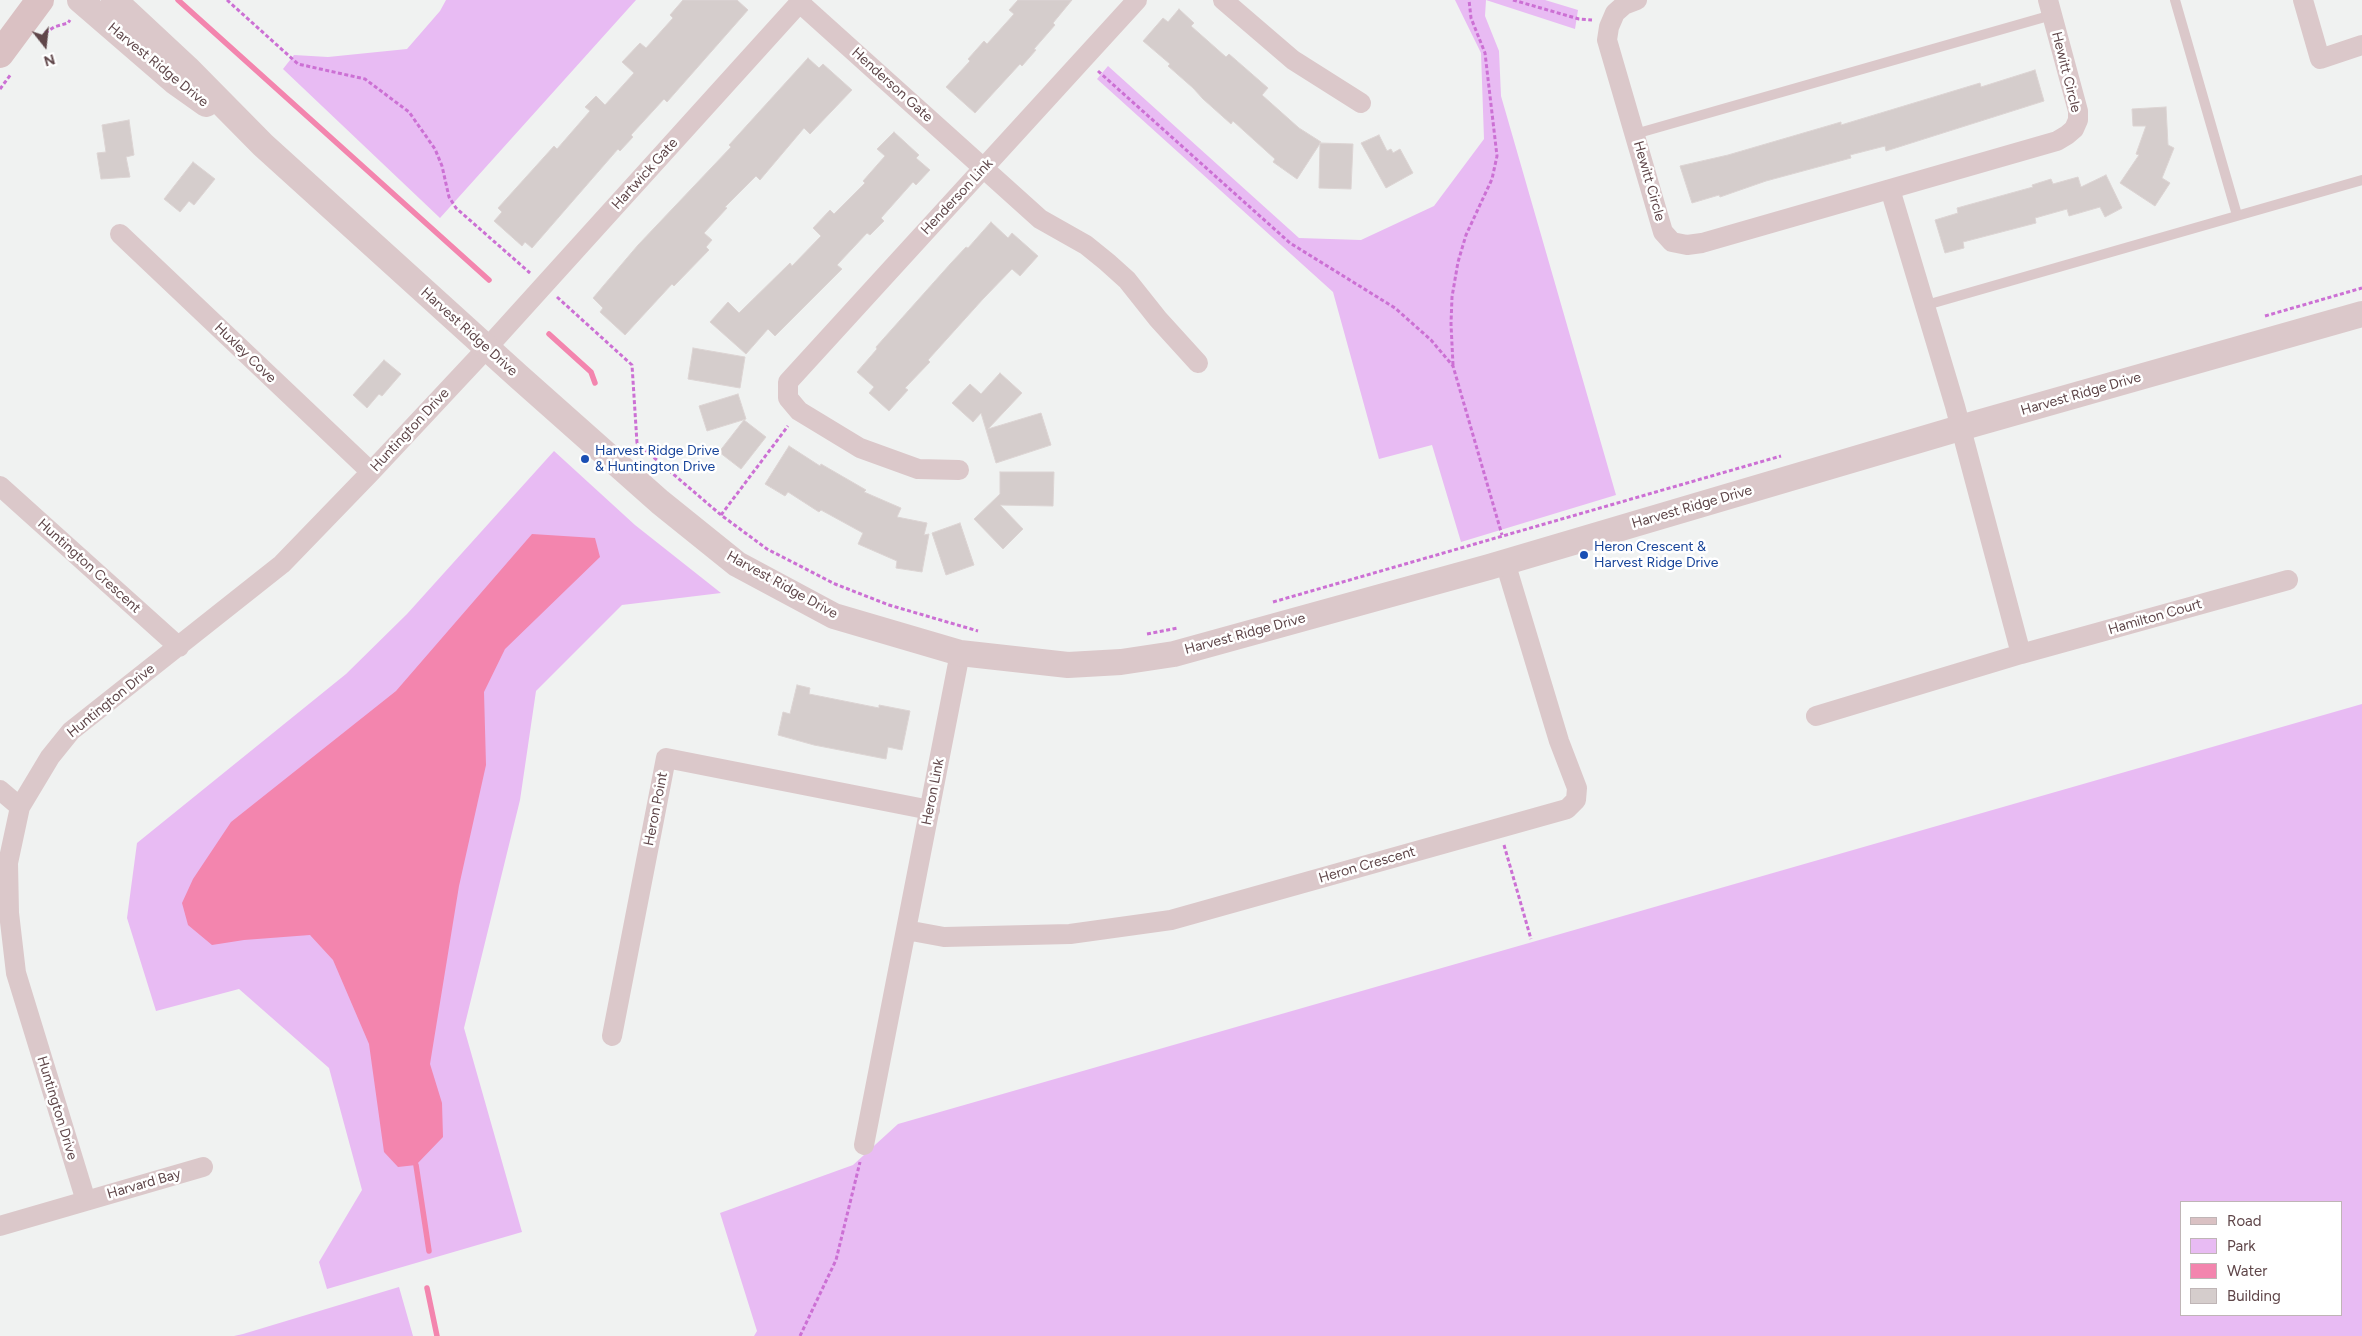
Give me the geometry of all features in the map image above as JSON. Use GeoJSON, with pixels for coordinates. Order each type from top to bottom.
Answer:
{"type":"FeatureCollection","features":[{"type":"Feature","properties":{"kind":"main road"},"geometry":{"type":"LineString","coordinates":[[0,54],[40,0]]}},
{"type":"Feature","properties":{"kind":"street","name":"Harvest Ridge Drive"},"geometry":{"type":"LineString","coordinates":[[80,0],[175,82],[263,145]]}},
{"type":"Feature","properties":{"kind":"street","name":"Harvest Ridge Drive"},"geometry":{"type":"LineString","coordinates":[[114,0],[187,68],[263,145],[487,348],[660,502],[737,564],[834,616],[960,653],[1068,665],[1122,662],[1174,654],[1505,562],[1960,428],[2362,314]]}},
{"type":"Feature","properties":{"kind":"street","name":"Henderson Link"},"geometry":{"type":"LineString","coordinates":[[794,405],[788,382],[1137,0]]}},
{"type":"Feature","properties":{"kind":"street"},"geometry":{"type":"LineString","coordinates":[[1224,0],[1293,60],[1360,103]]}},
{"type":"Feature","properties":{"kind":"street"},"geometry":{"type":"LineString","coordinates":[[1611,21],[1615,13],[1624,5],[1636,0]]}},
{"type":"Feature","properties":{"kind":"street"},"geometry":{"type":"LineString","coordinates":[[2303,0],[2320,59],[2362,45]]}},
{"type":"Feature","properties":{"kind":"street","name":"Hartwick Gate"},"geometry":{"type":"LineString","coordinates":[[487,348],[801,1]]}},
{"type":"Feature","properties":{"kind":"street","name":"Henderson Gate"},"geometry":{"type":"LineString","coordinates":[[801,1],[944,131],[983,170],[1040,219],[1086,245],[1127,280],[1158,319],[1198,364]]}},
{"type":"Feature","properties":{"kind":"street","name":"Hewitt Circle"},"geometry":{"type":"LineString","coordinates":[[1611,21],[1607,40],[1663,232],[1672,242],[1687,245],[1702,243],[2057,141],[2074,129],[2078,120],[2078,111],[2050,7]]}},
{"type":"Feature","properties":{"kind":"street"},"geometry":{"type":"LineString","coordinates":[[1890,190],[1960,428],[2021,654]]}},
{"type":"Feature","properties":{"kind":"street","name":"Huxley Cove"},"geometry":{"type":"LineString","coordinates":[[120,234],[371,472]]}},
{"type":"Feature","properties":{"kind":"street","name":"Huntington Drive"},"geometry":{"type":"LineString","coordinates":[[86,1201],[8,976],[8,863],[20,807],[50,757],[71,732],[282,564],[487,348]]}},
{"type":"Feature","properties":{"kind":"street"},"geometry":{"type":"LineString","coordinates":[[794,405],[860,448],[918,469],[959,470]]}},
{"type":"Feature","properties":{"kind":"street","name":"Huntington Crescent"},"geometry":{"type":"LineString","coordinates":[[0,486],[178,647]]}},
{"type":"Feature","properties":{"kind":"street","name":"Heron Crescent"},"geometry":{"type":"LineString","coordinates":[[906,930],[944,936],[1070,934],[1171,920],[1567,809],[1576,800],[1577,788],[1558,741],[1505,562]]}},
{"type":"Feature","properties":{"kind":"street","name":"Hamilton Court"},"geometry":{"type":"LineString","coordinates":[[1816,716],[2021,654],[2288,580]]}},
{"type":"Feature","properties":{"kind":"street","name":"Heron Link"},"geometry":{"type":"LineString","coordinates":[[864,1145],[960,653]]}},
{"type":"Feature","properties":{"kind":"street","name":"Heron Point"},"geometry":{"type":"LineString","coordinates":[[612,1036],[666,758],[930,810]]}},
{"type":"Feature","properties":{"kind":"street"},"geometry":{"type":"LineString","coordinates":[[0,790],[20,807]]}},
{"type":"Feature","properties":{"kind":"street","name":"Harvard Bay"},"geometry":{"type":"LineString","coordinates":[[0,1226],[203,1167]]}},
{"type":"Feature","properties":{"kind":"lane"},"geometry":{"type":"LineString","coordinates":[[2175,0],[2237,216]]}},
{"type":"Feature","properties":{"kind":"lane"},"geometry":{"type":"LineString","coordinates":[[1635,134],[2050,7]]}},
{"type":"Feature","properties":{"kind":"lane"},"geometry":{"type":"LineString","coordinates":[[1923,306],[2362,180]]}},
{"type":"Feature","properties":{"kind":"path"},"geometry":{"type":"LineString","coordinates":[[227,0],[298,64],[365,79],[409,112],[435,149],[442,166],[449,197],[456,208],[632,365],[637,443],[721,515],[767,549],[835,584],[890,605],[943,619],[987,635]]}},
{"type":"Feature","properties":{"kind":"path"},"geometry":{"type":"LineString","coordinates":[[1469,0],[1471,18],[1485,53],[1497,156],[1492,179],[1466,234],[1458,262],[1452,297],[1453,366],[1502,535]]}},
{"type":"Feature","properties":{"kind":"path"},"geometry":{"type":"LineString","coordinates":[[1513,0],[1579,20],[1611,21]]}},
{"type":"Feature","properties":{"kind":"path"},"geometry":{"type":"LineString","coordinates":[[1085,58],[1290,244],[1394,308],[1424,334],[1453,366]]}},
{"type":"Feature","properties":{"kind":"path"},"geometry":{"type":"LineString","coordinates":[[721,515],[794,405]]}},
{"type":"Feature","properties":{"kind":"path"},"geometry":{"type":"LineString","coordinates":[[1272,602],[1615,503]]}},
{"type":"Feature","properties":{"kind":"path"},"geometry":{"type":"LineString","coordinates":[[1141,635],[1187,626]]}},
{"type":"Feature","properties":{"kind":"path"},"geometry":{"type":"LineString","coordinates":[[1499,828],[1531,939]]}},
{"type":"Feature","properties":{"kind":"path"},"geometry":{"type":"LineString","coordinates":[[800,1336],[836,1260],[864,1145]]}},
{"type":"Feature","properties":{"kind":"green space"},"geometry":{"type":"Polygon","coordinates":[[[446,0],[636,0],[440,218],[283,69],[294,55],[328,57],[407,49],[440,11],[446,0]]]}},
{"type":"Feature","properties":{"kind":"green space"},"geometry":{"type":"Polygon","coordinates":[[[1455,0],[1486,0],[1485,16],[1499,51],[1501,96],[1616,495],[1461,542],[1432,445],[1379,459],[1333,292],[1097,79],[1108,66],[1299,238],[1361,240],[1434,206],[1484,139],[1481,53],[1455,0]]]}},
{"type":"Feature","properties":{"kind":"green space"},"geometry":{"type":"Polygon","coordinates":[[[1486,0],[1545,0],[1578,10],[1575,29],[1486,0]]]}},
{"type":"Feature","properties":{"kind":"green space"},"geometry":{"type":"Polygon","coordinates":[[[554,451],[635,525],[721,593],[622,605],[536,691],[520,800],[464,1028],[522,1232],[327,1289],[319,1262],[362,1190],[329,1068],[239,989],[156,1011],[127,918],[137,843],[346,674],[407,614],[554,451]]]}},
{"type":"Feature","properties":{"kind":"green space"},"geometry":{"type":"Polygon","coordinates":[[[2362,704],[2362,1336],[754,1336],[757,1331],[720,1213],[853,1165],[898,1124],[2362,704]]]}},
{"type":"Feature","properties":{"kind":"green space"},"geometry":{"type":"Polygon","coordinates":[[[399,1287],[413,1336],[234,1336],[243,1334],[399,1287]]]}},
{"type":"Feature","properties":{"kind":"water"},"geometry":{"type":"Polygon","coordinates":[[[532,534],[595,538],[600,557],[505,649],[484,692],[486,765],[459,886],[430,1064],[442,1103],[443,1137],[416,1165],[398,1167],[384,1152],[369,1044],[333,960],[310,935],[244,940],[212,945],[188,925],[182,903],[193,879],[231,822],[396,691],[532,534]]]}},
{"type":"Feature","properties":{"kind":"building"},"geometry":{"type":"Polygon","coordinates":[[[683,0],[737,0],[748,10],[667,102],[664,99],[631,135],[633,137],[620,151],[618,149],[532,248],[525,242],[522,246],[494,221],[502,212],[498,208],[554,146],[557,149],[590,111],[585,107],[596,96],[605,105],[634,73],[622,62],[640,43],[646,48],[673,18],[670,15],[683,0]]]}},
{"type":"Feature","properties":{"kind":"building"},"geometry":{"type":"Polygon","coordinates":[[[1018,0],[1072,0],[1053,23],[1055,25],[1034,49],[1036,50],[1022,66],[1020,64],[975,113],[946,87],[970,61],[968,59],[984,41],[987,44],[1014,14],[1009,10],[1018,0]]]}},
{"type":"Feature","properties":{"kind":"building"},"geometry":{"type":"Polygon","coordinates":[[[1179,9],[1194,23],[1191,26],[1226,57],[1229,54],[1268,88],[1262,95],[1299,128],[1321,142],[1297,179],[1273,162],[1275,159],[1233,121],[1231,124],[1203,99],[1168,66],[1170,64],[1143,41],[1163,18],[1168,22],[1179,9]]]}},
{"type":"Feature","properties":{"kind":"building"},"geometry":{"type":"Polygon","coordinates":[[[808,58],[819,68],[823,64],[852,90],[810,134],[804,128],[760,180],[756,176],[725,207],[727,208],[704,233],[712,240],[706,247],[709,250],[674,286],[672,284],[625,335],[600,312],[603,308],[593,298],[638,245],[731,147],[729,145],[808,58]]]}},
{"type":"Feature","properties":{"kind":"building"},"geometry":{"type":"Polygon","coordinates":[[[2035,70],[2044,101],[1886,151],[1885,146],[1850,155],[1851,158],[1766,181],[1720,197],[1719,195],[1692,203],[1680,166],[1728,155],[1841,122],[1841,125],[1980,83],[1981,87],[2035,70]]]}},
{"type":"Feature","properties":{"kind":"building"},"geometry":{"type":"Polygon","coordinates":[[[2166,107],[2168,145],[2174,148],[2162,178],[2170,183],[2155,206],[2120,183],[2139,155],[2136,154],[2146,126],[2133,126],[2132,109],[2166,107]]]}},
{"type":"Feature","properties":{"kind":"building"},"geometry":{"type":"Polygon","coordinates":[[[129,120],[134,155],[126,157],[130,177],[101,179],[97,153],[106,152],[102,125],[129,120]]]}},
{"type":"Feature","properties":{"kind":"building"},"geometry":{"type":"Polygon","coordinates":[[[894,132],[919,155],[916,158],[930,170],[916,185],[913,182],[881,218],[884,221],[870,235],[867,233],[837,265],[842,269],[775,336],[768,329],[746,354],[710,322],[728,302],[739,313],[790,263],[792,266],[821,236],[813,228],[830,210],[834,214],[865,183],[863,181],[885,156],[877,149],[894,132]]]}},
{"type":"Feature","properties":{"kind":"building"},"geometry":{"type":"Polygon","coordinates":[[[1379,135],[1387,151],[1391,149],[1393,153],[1400,149],[1413,173],[1386,188],[1361,143],[1379,135]]]}},
{"type":"Feature","properties":{"kind":"building"},"geometry":{"type":"Polygon","coordinates":[[[1320,143],[1353,144],[1351,189],[1319,188],[1320,143]]]}},
{"type":"Feature","properties":{"kind":"building"},"geometry":{"type":"Polygon","coordinates":[[[193,162],[215,179],[194,205],[189,201],[180,212],[164,199],[193,162]]]}},
{"type":"Feature","properties":{"kind":"building"},"geometry":{"type":"Polygon","coordinates":[[[2106,175],[2122,208],[2105,217],[2100,207],[2069,216],[2067,209],[2035,218],[2036,223],[1963,242],[1964,248],[1945,253],[1935,220],[1958,213],[1957,208],[2033,187],[2032,185],[2051,179],[2053,184],[2078,177],[2081,187],[2106,175]]]}},
{"type":"Feature","properties":{"kind":"building"},"geometry":{"type":"Polygon","coordinates":[[[991,222],[1008,238],[1012,233],[1038,256],[1020,276],[1012,269],[983,299],[928,360],[930,362],[905,388],[908,390],[889,411],[869,393],[874,387],[857,372],[877,349],[876,347],[951,263],[966,247],[968,248],[991,222]]]}},
{"type":"Feature","properties":{"kind":"building"},"geometry":{"type":"Polygon","coordinates":[[[693,348],[745,357],[740,388],[688,379],[693,348]]]}},
{"type":"Feature","properties":{"kind":"building"},"geometry":{"type":"Polygon","coordinates":[[[384,360],[401,374],[382,396],[379,394],[367,408],[353,395],[384,360]]]}},
{"type":"Feature","properties":{"kind":"building"},"geometry":{"type":"Polygon","coordinates":[[[1000,373],[1022,393],[988,429],[1041,413],[1051,445],[996,463],[981,413],[973,422],[952,403],[970,384],[981,394],[1000,373]]]}},
{"type":"Feature","properties":{"kind":"building"},"geometry":{"type":"Polygon","coordinates":[[[738,394],[746,419],[707,431],[699,406],[738,394]]]}},
{"type":"Feature","properties":{"kind":"building"},"geometry":{"type":"Polygon","coordinates":[[[744,420],[766,437],[741,469],[719,452],[744,420]]]}},
{"type":"Feature","properties":{"kind":"building"},"geometry":{"type":"Polygon","coordinates":[[[789,446],[820,466],[821,464],[866,490],[864,492],[901,508],[897,517],[927,523],[924,535],[929,534],[922,572],[896,568],[897,561],[858,544],[863,533],[821,510],[819,512],[788,492],[785,496],[765,484],[789,446]]]}},
{"type":"Feature","properties":{"kind":"building"},"geometry":{"type":"Polygon","coordinates":[[[1000,472],[1054,472],[1053,506],[1000,505],[1023,529],[1003,549],[974,519],[1000,494],[1000,472]]]}},
{"type":"Feature","properties":{"kind":"building"},"geometry":{"type":"Polygon","coordinates":[[[960,523],[974,565],[946,575],[932,533],[960,523]]]}},
{"type":"Feature","properties":{"kind":"building"},"geometry":{"type":"Polygon","coordinates":[[[797,685],[810,688],[809,694],[879,708],[879,705],[910,711],[902,750],[888,747],[886,759],[814,745],[778,735],[783,712],[790,714],[797,685]]]}},
{"type":"Feature","properties":{"kind":"waterway"},"geometry":{"type":"LineString","coordinates":[[178,0],[489,280]]}},
{"type":"Feature","properties":{"kind":"waterway"},"geometry":{"type":"LineString","coordinates":[[549,334],[591,372],[595,383]]}},
{"type":"Feature","properties":{"kind":"waterway"},"geometry":{"type":"LineString","coordinates":[[416,1165],[429,1251]]}},
{"type":"Feature","properties":{"kind":"waterway"},"geometry":{"type":"LineString","coordinates":[[427,1288],[437,1336]]}},
{"type":"Feature","properties":{"kind":"place","name":"Harvest Ridge Drive & Huntington Drive"},"geometry":{"type":"Point","coordinates":[585,459]}},
{"type":"Feature","properties":{"kind":"place","name":"Heron Crescent & Harvest Ridge Drive"},"geometry":{"type":"Point","coordinates":[1584,555]}}]}
